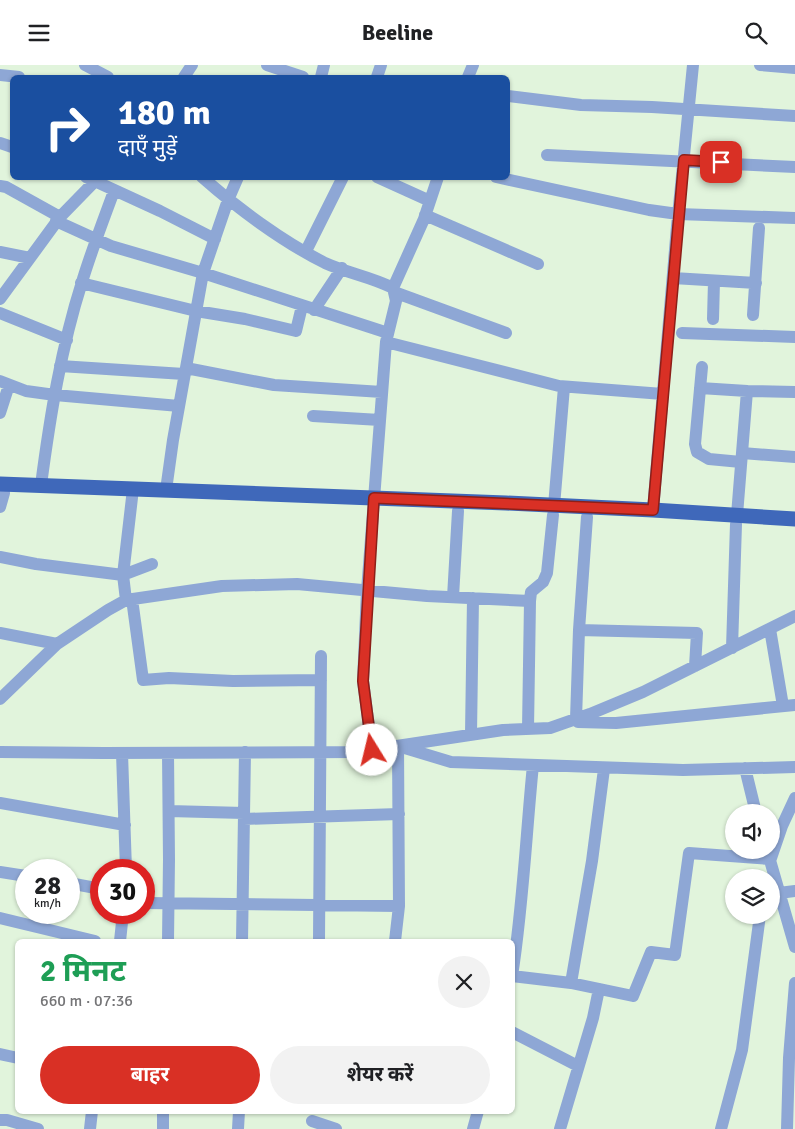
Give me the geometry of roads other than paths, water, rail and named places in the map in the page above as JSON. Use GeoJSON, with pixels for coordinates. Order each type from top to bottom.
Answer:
{"type":"FeatureCollection","features":[{"type":"Feature","properties":{"kind":"main road"},"geometry":{"type":"LineString","coordinates":[[1,494],[41,485],[132,494],[166,490],[374,503],[458,511],[653,510],[795,527]]}},
{"type":"Feature","properties":{"kind":"main road"},"geometry":{"type":"LineString","coordinates":[[1,494],[132,494],[553,510],[587,517],[795,519]]}},
{"type":"Feature","properties":{"kind":"street"},"geometry":{"type":"LineString","coordinates":[[85,65],[104,75]]}},
{"type":"Feature","properties":{"kind":"street"},"geometry":{"type":"LineString","coordinates":[[267,65],[297,75]]}},
{"type":"Feature","properties":{"kind":"street"},"geometry":{"type":"LineString","coordinates":[[653,510],[678,214],[694,65]]}},
{"type":"Feature","properties":{"kind":"street"},"geometry":{"type":"LineString","coordinates":[[760,65],[795,68]]}},
{"type":"Feature","properties":{"kind":"street"},"geometry":{"type":"LineString","coordinates":[[510,96],[581,105],[690,109],[795,116]]}},
{"type":"Feature","properties":{"kind":"street"},"geometry":{"type":"LineString","coordinates":[[547,155],[684,160],[795,167]]}},
{"type":"Feature","properties":{"kind":"street"},"geometry":{"type":"LineString","coordinates":[[0,299],[58,219],[92,180]]}},
{"type":"Feature","properties":{"kind":"street"},"geometry":{"type":"LineString","coordinates":[[95,180],[214,239]]}},
{"type":"Feature","properties":{"kind":"street"},"geometry":{"type":"LineString","coordinates":[[205,180],[228,200],[326,263],[506,333]]}},
{"type":"Feature","properties":{"kind":"street"},"geometry":{"type":"LineString","coordinates":[[166,490],[203,273],[237,180]]}},
{"type":"Feature","properties":{"kind":"street"},"geometry":{"type":"LineString","coordinates":[[306,251],[341,180]]}},
{"type":"Feature","properties":{"kind":"street"},"geometry":{"type":"LineString","coordinates":[[384,180],[430,201]]}},
{"type":"Feature","properties":{"kind":"street"},"geometry":{"type":"LineString","coordinates":[[372,750],[363,681],[367,591],[387,338],[396,301],[394,290],[425,215],[437,180]]}},
{"type":"Feature","properties":{"kind":"street"},"geometry":{"type":"LineString","coordinates":[[510,180],[649,210],[678,214],[795,218]]}},
{"type":"Feature","properties":{"kind":"street"},"geometry":{"type":"LineString","coordinates":[[0,186],[6,187],[58,219],[111,246],[203,273],[308,308],[387,338],[564,387],[662,394]]}},
{"type":"Feature","properties":{"kind":"street"},"geometry":{"type":"LineString","coordinates":[[41,485],[60,366],[81,283],[114,191]]}},
{"type":"Feature","properties":{"kind":"street"},"geometry":{"type":"LineString","coordinates":[[425,215],[538,264]]}},
{"type":"Feature","properties":{"kind":"street"},"geometry":{"type":"LineString","coordinates":[[753,315],[759,227]]}},
{"type":"Feature","properties":{"kind":"street"},"geometry":{"type":"LineString","coordinates":[[0,252],[30,258]]}},
{"type":"Feature","properties":{"kind":"street"},"geometry":{"type":"LineString","coordinates":[[81,283],[196,311],[245,319],[296,331],[308,308],[342,268]]}},
{"type":"Feature","properties":{"kind":"street"},"geometry":{"type":"LineString","coordinates":[[673,278],[756,283]]}},
{"type":"Feature","properties":{"kind":"street"},"geometry":{"type":"LineString","coordinates":[[713,319],[714,281]]}},
{"type":"Feature","properties":{"kind":"street"},"geometry":{"type":"LineString","coordinates":[[0,313],[67,340]]}},
{"type":"Feature","properties":{"kind":"street"},"geometry":{"type":"LineString","coordinates":[[682,333],[795,337]]}},
{"type":"Feature","properties":{"kind":"street"},"geometry":{"type":"LineString","coordinates":[[60,366],[185,371],[274,385],[382,391]]}},
{"type":"Feature","properties":{"kind":"street"},"geometry":{"type":"LineString","coordinates":[[702,367],[694,444],[697,452],[709,459],[795,457]]}},
{"type":"Feature","properties":{"kind":"street"},"geometry":{"type":"LineString","coordinates":[[0,413],[5,383],[26,391],[55,395],[179,406]]}},
{"type":"Feature","properties":{"kind":"street"},"geometry":{"type":"LineString","coordinates":[[528,729],[530,601],[531,592],[543,583],[547,573],[564,387]]}},
{"type":"Feature","properties":{"kind":"street"},"geometry":{"type":"LineString","coordinates":[[700,388],[795,392]]}},
{"type":"Feature","properties":{"kind":"street"},"geometry":{"type":"LineString","coordinates":[[732,648],[737,519],[747,391]]}},
{"type":"Feature","properties":{"kind":"street"},"geometry":{"type":"LineString","coordinates":[[313,416],[380,420]]}},
{"type":"Feature","properties":{"kind":"street"},"geometry":{"type":"LineString","coordinates":[[132,494],[123,575],[143,680],[169,678],[233,681],[321,680]]}},
{"type":"Feature","properties":{"kind":"street"},"geometry":{"type":"LineString","coordinates":[[453,597],[458,511]]}},
{"type":"Feature","properties":{"kind":"street"},"geometry":{"type":"LineString","coordinates":[[573,721],[587,517]]}},
{"type":"Feature","properties":{"kind":"street"},"geometry":{"type":"LineString","coordinates":[[0,557],[36,564],[123,575],[152,564]]}},
{"type":"Feature","properties":{"kind":"street"},"geometry":{"type":"LineString","coordinates":[[0,699],[57,644],[108,610],[129,600],[222,586],[297,584],[367,591],[530,601]]}},
{"type":"Feature","properties":{"kind":"street"},"geometry":{"type":"LineString","coordinates":[[471,734],[473,598]]}},
{"type":"Feature","properties":{"kind":"street"},"geometry":{"type":"LineString","coordinates":[[0,752],[358,752],[503,730],[550,728],[573,721],[643,692],[795,616]]}},
{"type":"Feature","properties":{"kind":"street"},"geometry":{"type":"LineString","coordinates":[[573,721],[616,723],[789,705],[770,629]]}},
{"type":"Feature","properties":{"kind":"street"},"geometry":{"type":"LineString","coordinates":[[579,630],[697,633],[695,666]]}},
{"type":"Feature","properties":{"kind":"street"},"geometry":{"type":"LineString","coordinates":[[0,633],[57,644]]}},
{"type":"Feature","properties":{"kind":"street"},"geometry":{"type":"LineString","coordinates":[[319,939],[321,656]]}},
{"type":"Feature","properties":{"kind":"street"},"geometry":{"type":"LineString","coordinates":[[398,746],[451,762],[604,769],[683,770],[795,767]]}},
{"type":"Feature","properties":{"kind":"street"},"geometry":{"type":"LineString","coordinates":[[395,939],[399,906],[398,746]]}},
{"type":"Feature","properties":{"kind":"street"},"geometry":{"type":"LineString","coordinates":[[242,939],[244,752]]}},
{"type":"Feature","properties":{"kind":"street"},"geometry":{"type":"LineString","coordinates":[[122,753],[126,859]]}},
{"type":"Feature","properties":{"kind":"street"},"geometry":{"type":"LineString","coordinates":[[168,753],[168,939]]}},
{"type":"Feature","properties":{"kind":"street"},"geometry":{"type":"LineString","coordinates":[[515,955],[520,921],[524,850],[533,765]]}},
{"type":"Feature","properties":{"kind":"street"},"geometry":{"type":"LineString","coordinates":[[746,768],[754,804]]}},
{"type":"Feature","properties":{"kind":"street"},"geometry":{"type":"LineString","coordinates":[[572,983],[592,861],[604,769]]}},
{"type":"Feature","properties":{"kind":"street"},"geometry":{"type":"LineString","coordinates":[[780,830],[795,798]]}},
{"type":"Feature","properties":{"kind":"street"},"geometry":{"type":"LineString","coordinates":[[0,803],[125,825]]}},
{"type":"Feature","properties":{"kind":"street"},"geometry":{"type":"LineString","coordinates":[[169,811],[244,816],[399,815]]}},
{"type":"Feature","properties":{"kind":"street"},"geometry":{"type":"LineString","coordinates":[[515,976],[572,983],[634,996],[651,952],[675,955],[689,853],[725,854]]}},
{"type":"Feature","properties":{"kind":"street"},"geometry":{"type":"LineString","coordinates":[[0,872],[15,874]]}},
{"type":"Feature","properties":{"kind":"street"},"geometry":{"type":"LineString","coordinates":[[780,893],[795,891]]}},
{"type":"Feature","properties":{"kind":"street"},"geometry":{"type":"LineString","coordinates":[[780,896],[795,947]]}},
{"type":"Feature","properties":{"kind":"street"},"geometry":{"type":"LineString","coordinates":[[155,903],[399,906]]}},
{"type":"Feature","properties":{"kind":"street"},"geometry":{"type":"LineString","coordinates":[[0,918],[87,939]]}},
{"type":"Feature","properties":{"kind":"street"},"geometry":{"type":"LineString","coordinates":[[120,939],[122,924]]}},
{"type":"Feature","properties":{"kind":"street"},"geometry":{"type":"LineString","coordinates":[[721,1129],[742,1050],[759,924]]}},
{"type":"Feature","properties":{"kind":"street"},"geometry":{"type":"LineString","coordinates":[[787,1129],[795,983]]}},
{"type":"Feature","properties":{"kind":"street"},"geometry":{"type":"LineString","coordinates":[[560,1129],[593,1018],[599,989]]}},
{"type":"Feature","properties":{"kind":"street"},"geometry":{"type":"LineString","coordinates":[[515,1034],[578,1066]]}},
{"type":"Feature","properties":{"kind":"street"},"geometry":{"type":"LineString","coordinates":[[0,1054],[15,1057]]}},
{"type":"Feature","properties":{"kind":"street"},"geometry":{"type":"LineString","coordinates":[[90,1129],[92,1114]]}},
{"type":"Feature","properties":{"kind":"street"},"geometry":{"type":"LineString","coordinates":[[163,1114],[163,1129]]}},
{"type":"Feature","properties":{"kind":"street"},"geometry":{"type":"LineString","coordinates":[[238,1129],[239,1114]]}},
{"type":"Feature","properties":{"kind":"street"},"geometry":{"type":"LineString","coordinates":[[473,1129],[477,1114]]}},
{"type":"Feature","properties":{"kind":"street"},"geometry":{"type":"LineString","coordinates":[[0,1120],[7,1120],[38,1129]]}},
{"type":"Feature","properties":{"kind":"street"},"geometry":{"type":"LineString","coordinates":[[312,1120],[336,1129]]}}]}
